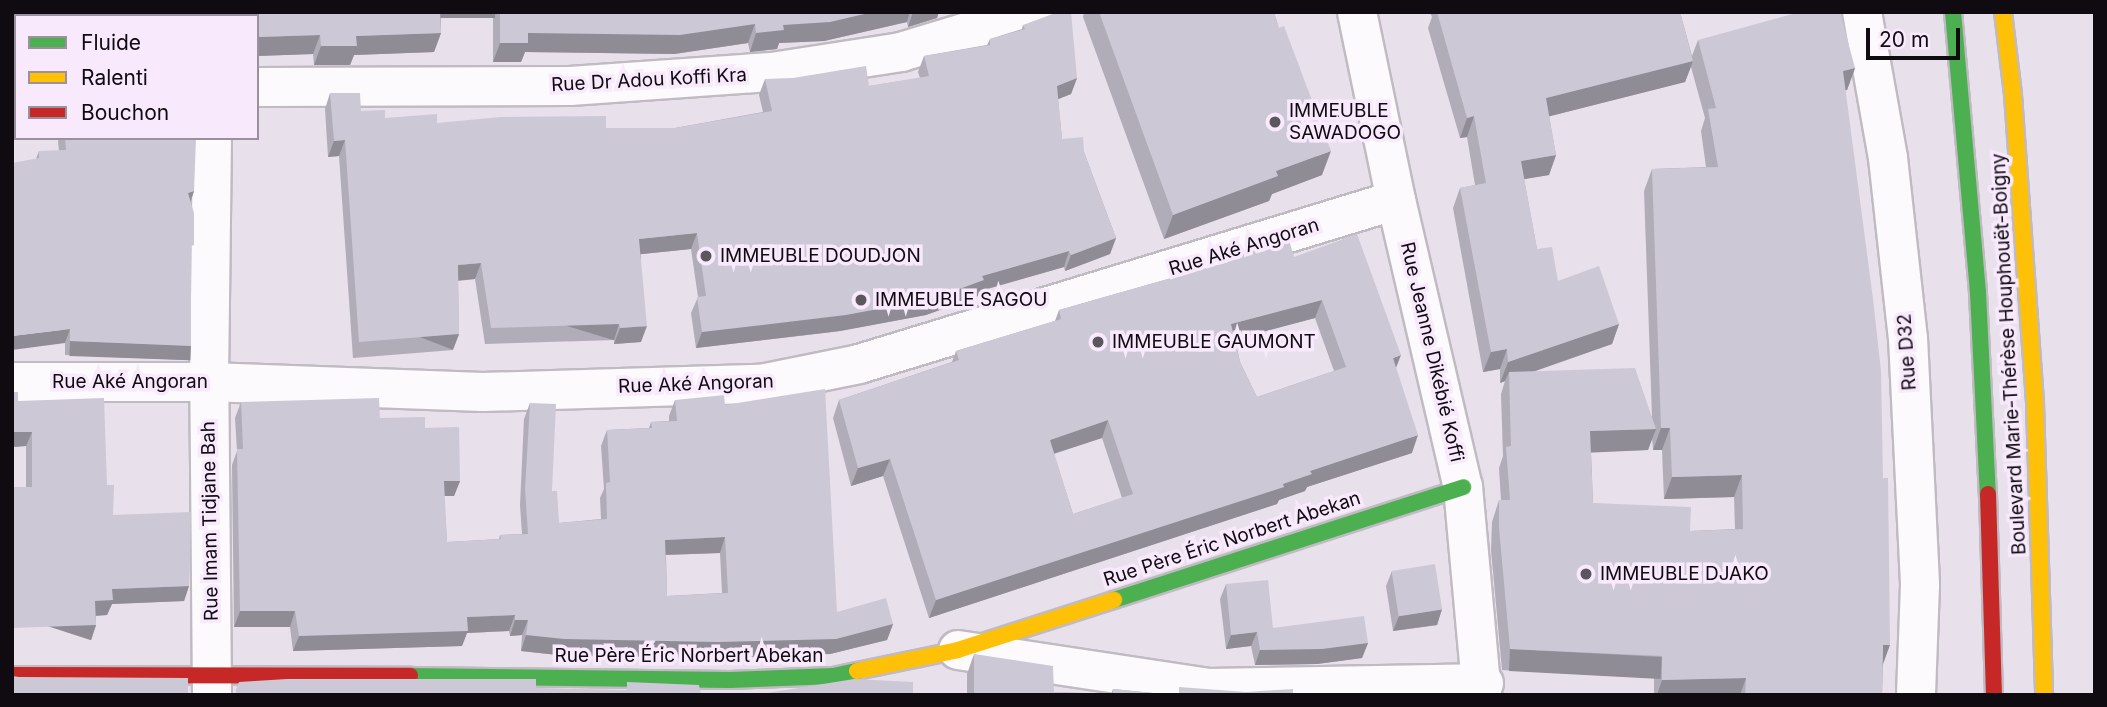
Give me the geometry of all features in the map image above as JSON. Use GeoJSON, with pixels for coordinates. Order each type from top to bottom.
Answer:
{"type":"FeatureCollection","features":[{"type":"Feature","properties":{"kind":"street","name":"Rue Dr Adou Koffi Kra"},"geometry":{"type":"LineString","coordinates":[[259,87],[570,86],[772,72],[901,52],[1033,12]]}},
{"type":"Feature","properties":{"kind":"street","name":"Rue Jeanne Dikébié Koffi"},"geometry":{"type":"LineString","coordinates":[[1357,12],[1396,200],[1463,487],[1483,689]]}},
{"type":"Feature","properties":{"kind":"street","name":"Rue D32"},"geometry":{"type":"LineString","coordinates":[[1862,12],[1888,158],[1908,338],[1920,585],[1916,695]]}},
{"type":"Feature","properties":{"kind":"street","name":"Boulevard Marie-Thérèse Houphouët-Boigny"},"geometry":{"type":"LineString","coordinates":[[1953,12],[1964,107],[1979,306],[1992,571],[1994,695]]}},
{"type":"Feature","properties":{"kind":"street","name":"Boulevard Marie-Thérèse Houphouët-Boigny"},"geometry":{"type":"LineString","coordinates":[[2003,12],[2013,95],[2035,404],[2042,552],[2044,695]]}},
{"type":"Feature","properties":{"kind":"street","name":"Rue Imam Tidjane Bah"},"geometry":{"type":"LineString","coordinates":[[211,686],[209,382],[212,140]]}},
{"type":"Feature","properties":{"kind":"street","name":"Rue Aké Angoran"},"geometry":{"type":"LineString","coordinates":[[12,382],[209,382],[483,392],[761,384],[859,364],[1396,200]]}},
{"type":"Feature","properties":{"kind":"street","name":"Rue Père Éric Norbert Abekan"},"geometry":{"type":"LineString","coordinates":[[12,675],[211,686],[612,677],[743,680],[833,676],[958,650],[1463,487]]}},
{"type":"Feature","properties":{"kind":"street"},"geometry":{"type":"LineString","coordinates":[[958,650],[1209,688],[1483,689]]}},
{"type":"Feature","properties":{"kind":"building"},"geometry":{"type":"Polygon","coordinates":[[[12,12],[192,12],[14,14],[12,33],[12,12]]]}},
{"type":"Feature","properties":{"kind":"building"},"geometry":{"type":"Polygon","coordinates":[[[440,12],[441,33],[356,36],[357,46],[321,46],[320,35],[259,37],[259,14],[248,14],[440,12]]]}},
{"type":"Feature","properties":{"kind":"building"},"geometry":{"type":"Polygon","coordinates":[[[500,12],[873,12],[830,22],[783,25],[784,30],[756,33],[755,24],[680,35],[528,33],[528,43],[500,43],[500,12]]]}},
{"type":"Feature","properties":{"kind":"building"},"geometry":{"type":"Polygon","coordinates":[[[1058,12],[1071,12],[1077,78],[1057,86],[1062,139],[1083,137],[1084,152],[1116,238],[1071,255],[1069,251],[982,276],[984,280],[932,299],[846,315],[702,332],[697,297],[706,296],[697,233],[639,239],[647,326],[620,328],[619,324],[491,328],[481,263],[458,265],[459,334],[359,342],[345,140],[334,141],[330,93],[360,93],[361,111],[385,110],[385,118],[437,114],[437,123],[501,117],[606,116],[606,128],[675,128],[772,111],[765,79],[793,78],[866,66],[869,86],[929,76],[924,56],[990,45],[990,39],[1025,29],[1023,25],[1058,12]]]}},
{"type":"Feature","properties":{"kind":"building"},"geometry":{"type":"Polygon","coordinates":[[[1099,12],[1274,12],[1279,28],[1284,26],[1331,151],[1276,171],[1278,176],[1173,215],[1099,12]]]}},
{"type":"Feature","properties":{"kind":"building"},"geometry":{"type":"Polygon","coordinates":[[[1437,12],[1680,12],[1693,61],[1546,98],[1556,155],[1521,161],[1537,249],[1552,247],[1558,281],[1599,266],[1619,324],[1508,362],[1507,349],[1491,352],[1460,188],[1486,183],[1474,116],[1467,118],[1437,12]]]}},
{"type":"Feature","properties":{"kind":"building"},"geometry":{"type":"Polygon","coordinates":[[[1800,12],[1840,12],[1855,68],[1843,71],[1881,371],[1883,478],[1888,478],[1890,645],[1883,645],[1882,695],[1745,695],[1746,678],[1662,680],[1662,656],[1510,649],[1499,528],[1499,500],[1510,500],[1506,447],[1511,446],[1509,372],[1635,368],[1656,429],[1590,431],[1593,503],[1691,507],[1690,531],[1743,529],[1742,475],[1672,477],[1670,428],[1661,428],[1652,169],[1718,167],[1708,109],[1716,108],[1698,40],[1800,12]]]}},
{"type":"Feature","properties":{"kind":"building"},"geometry":{"type":"Polygon","coordinates":[[[65,140],[196,140],[194,191],[188,193],[194,213],[194,245],[191,246],[191,346],[70,341],[70,329],[12,336],[12,163],[39,158],[39,151],[66,150],[65,140]]]}},
{"type":"Feature","properties":{"kind":"building"},"geometry":{"type":"Polygon","coordinates":[[[1357,234],[1401,355],[1393,358],[1418,435],[1310,471],[1312,474],[1283,484],[1284,487],[936,600],[890,459],[858,468],[839,400],[959,360],[956,351],[1061,319],[1059,310],[1224,263],[1223,260],[1289,240],[1294,257],[1357,234]],[[1322,300],[1231,324],[1240,362],[1257,397],[1346,367],[1322,300]],[[1108,420],[1050,440],[1073,514],[1133,494],[1108,420]]]}},
{"type":"Feature","properties":{"kind":"building"},"geometry":{"type":"Polygon","coordinates":[[[825,389],[837,612],[886,598],[893,624],[836,639],[719,642],[564,639],[526,635],[528,620],[515,620],[515,615],[467,617],[468,631],[299,636],[295,611],[240,611],[237,449],[243,449],[241,402],[379,398],[380,418],[425,417],[425,428],[459,427],[460,481],[444,481],[447,542],[501,539],[500,535],[528,534],[525,489],[530,403],[556,404],[552,491],[557,491],[559,523],[607,519],[606,483],[610,482],[607,430],[652,428],[651,422],[677,421],[675,400],[724,395],[725,405],[825,389]],[[725,537],[665,540],[667,596],[728,593],[725,537]]]}},
{"type":"Feature","properties":{"kind":"building"},"geometry":{"type":"Polygon","coordinates":[[[12,392],[18,392],[18,401],[104,398],[107,485],[114,485],[113,515],[191,512],[189,586],[112,589],[113,600],[95,601],[96,625],[12,628],[12,487],[32,487],[32,432],[12,432],[12,392]]]}},
{"type":"Feature","properties":{"kind":"building"},"geometry":{"type":"Polygon","coordinates":[[[1435,564],[1442,609],[1399,616],[1392,571],[1435,564]]]}},
{"type":"Feature","properties":{"kind":"building"},"geometry":{"type":"Polygon","coordinates":[[[1268,580],[1273,628],[1364,616],[1368,643],[1322,649],[1260,650],[1257,632],[1231,635],[1226,584],[1268,580]]]}},
{"type":"Feature","properties":{"kind":"building"},"geometry":{"type":"Polygon","coordinates":[[[974,654],[1053,666],[1054,692],[1113,694],[1113,689],[1173,695],[974,695],[974,654]]]}},
{"type":"Feature","properties":{"kind":"building"},"geometry":{"type":"Polygon","coordinates":[[[12,676],[188,678],[188,695],[12,695],[12,676]]]}},
{"type":"Feature","properties":{"kind":"building"},"geometry":{"type":"Polygon","coordinates":[[[287,679],[536,679],[536,688],[627,690],[627,682],[699,685],[701,695],[236,695],[239,682],[287,679]]]}},
{"type":"Feature","properties":{"kind":"building"},"geometry":{"type":"Polygon","coordinates":[[[854,679],[913,682],[913,695],[755,695],[854,679]]]}},
{"type":"Feature","properties":{"kind":"building"},"geometry":{"type":"Polygon","coordinates":[[[1179,687],[1246,692],[1293,689],[1293,695],[1179,695],[1179,687]]]}},
{"type":"Feature","properties":{"kind":"traffic: fast"},"geometry":{"type":"LineString","coordinates":[[1953,12],[1978,293],[1988,494]]}},
{"type":"Feature","properties":{"kind":"traffic: fast"},"geometry":{"type":"LineString","coordinates":[[1114,600],[1463,487]]}},
{"type":"Feature","properties":{"kind":"traffic: fast"},"geometry":{"type":"LineString","coordinates":[[410,676],[730,680],[833,676],[857,671]]}},
{"type":"Feature","properties":{"kind":"traffic: slow"},"geometry":{"type":"LineString","coordinates":[[2003,12],[2013,95],[2035,404],[2044,695]]}},
{"type":"Feature","properties":{"kind":"traffic: slow"},"geometry":{"type":"LineString","coordinates":[[857,671],[958,650],[1114,600]]}},
{"type":"Feature","properties":{"kind":"traffic: jam"},"geometry":{"type":"LineString","coordinates":[[1988,494],[1994,695]]}},
{"type":"Feature","properties":{"kind":"traffic: jam"},"geometry":{"type":"LineString","coordinates":[[12,675],[410,676]]}},
{"type":"Feature","properties":{"kind":"place","name":"IMMEUBLE SAWADOGO"},"geometry":{"type":"Point","coordinates":[1275,122]}},
{"type":"Feature","properties":{"kind":"place","name":"IMMEUBLE DOUDJON"},"geometry":{"type":"Point","coordinates":[706,256]}},
{"type":"Feature","properties":{"kind":"place","name":"IMMEUBLE SAGOU"},"geometry":{"type":"Point","coordinates":[861,300]}},
{"type":"Feature","properties":{"kind":"place","name":"IMMEUBLE GAUMONT"},"geometry":{"type":"Point","coordinates":[1098,342]}},
{"type":"Feature","properties":{"kind":"place","name":"IMMEUBLE DJAKO"},"geometry":{"type":"Point","coordinates":[1586,574]}}]}
